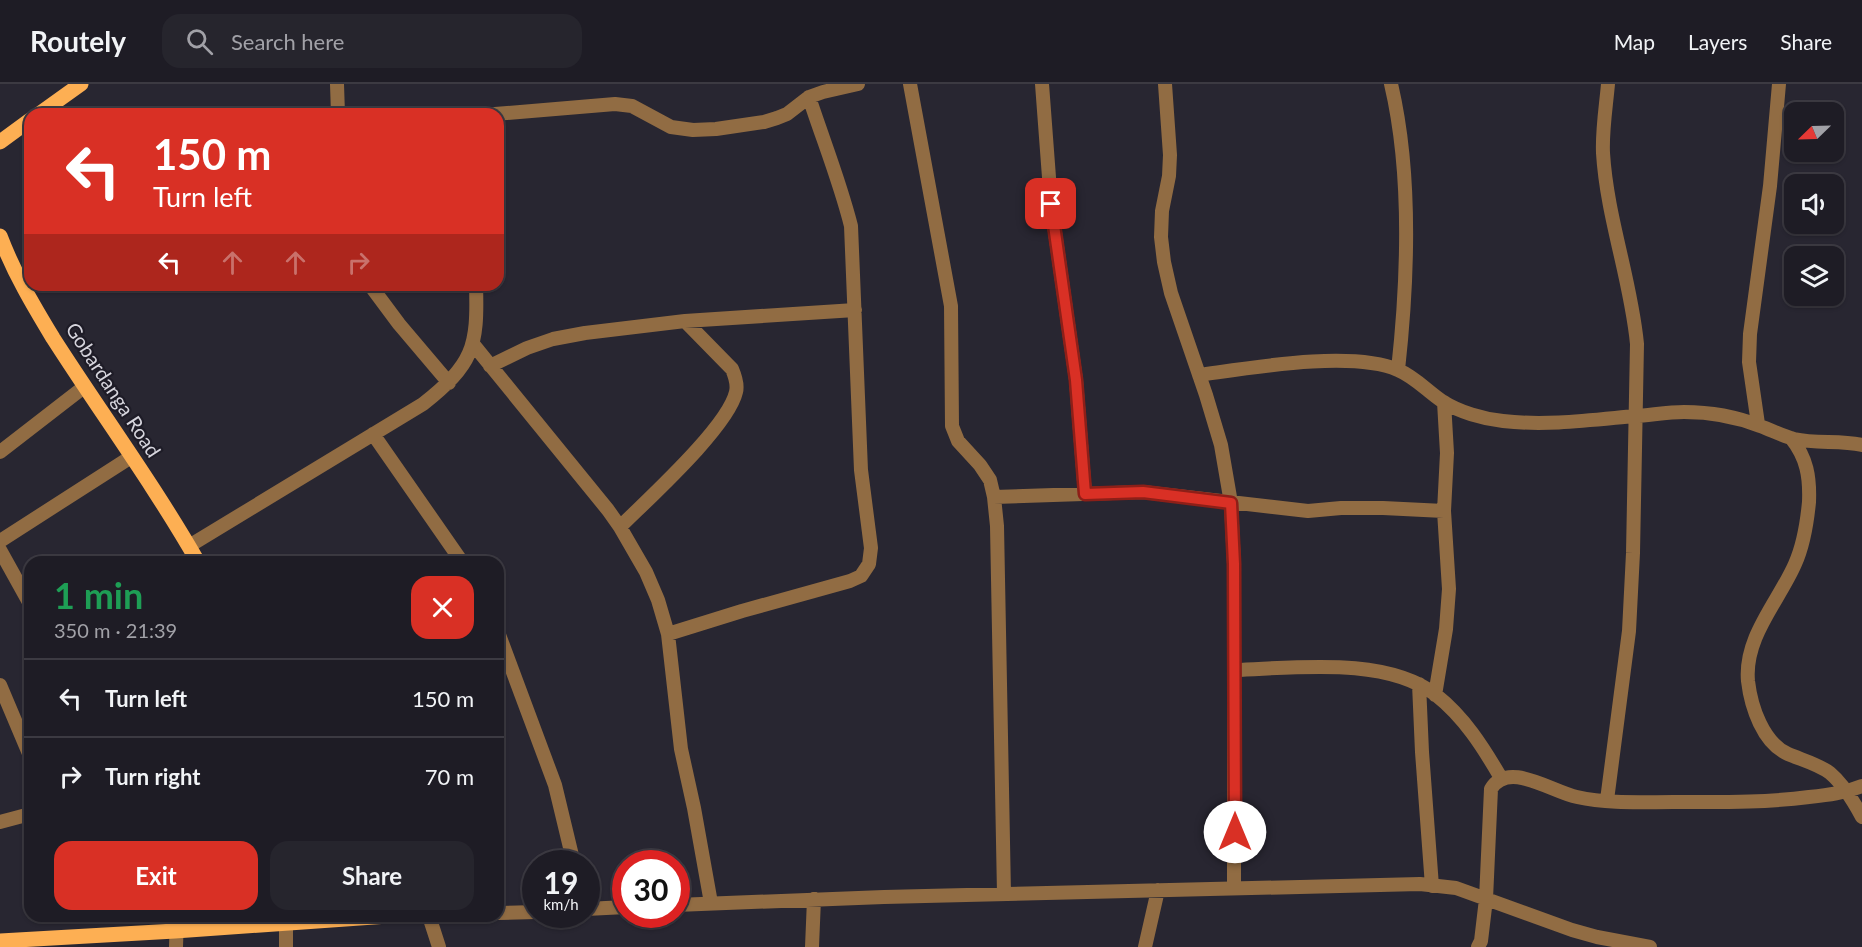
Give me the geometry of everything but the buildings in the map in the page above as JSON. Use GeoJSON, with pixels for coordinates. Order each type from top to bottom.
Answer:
{"type":"FeatureCollection","features":[{"type":"Feature","properties":{"kind":"main road"},"geometry":{"type":"LineString","coordinates":[[47,108],[81,84]]}},
{"type":"Feature","properties":{"kind":"main road"},"geometry":{"type":"LineString","coordinates":[[0,142],[24,124]]}},
{"type":"Feature","properties":{"kind":"main road","name":"Gobardanga Road"},"geometry":{"type":"LineString","coordinates":[[0,236],[24,290]]}},
{"type":"Feature","properties":{"kind":"main road","name":"Gobardanga Road"},"geometry":{"type":"LineString","coordinates":[[25,291],[84,387],[163,503],[195,556]]}},
{"type":"Feature","properties":{"kind":"main road"},"geometry":{"type":"LineString","coordinates":[[0,941],[176,932],[301,922]]}},
{"type":"Feature","properties":{"kind":"street"},"geometry":{"type":"LineString","coordinates":[[337,84],[338,108]]}},
{"type":"Feature","properties":{"kind":"street"},"geometry":{"type":"LineString","coordinates":[[504,113],[615,104],[632,106],[671,127],[693,130],[716,129],[778,118],[809,97],[858,84]]}},
{"type":"Feature","properties":{"kind":"street"},"geometry":{"type":"LineString","coordinates":[[910,84],[949,295],[952,426],[958,441],[990,480],[994,497],[997,536],[1004,894]]}},
{"type":"Feature","properties":{"kind":"street"},"geometry":{"type":"LineString","coordinates":[[1042,84],[1051,204],[1076,380],[1085,494]]}},
{"type":"Feature","properties":{"kind":"street"},"geometry":{"type":"LineString","coordinates":[[1165,84],[1170,155],[1169,176],[1162,211],[1161,237],[1171,293],[1221,445],[1231,503],[1235,670],[1234,888]]}},
{"type":"Feature","properties":{"kind":"street"},"geometry":{"type":"LineString","coordinates":[[1391,84],[1404,172],[1405,303],[1398,370]]}},
{"type":"Feature","properties":{"kind":"street"},"geometry":{"type":"LineString","coordinates":[[1607,800],[1629,631],[1633,553],[1637,344],[1604,154],[1608,84]]}},
{"type":"Feature","properties":{"kind":"street"},"geometry":{"type":"LineString","coordinates":[[1758,424],[1749,362],[1750,334],[1770,186],[1779,84]]}},
{"type":"Feature","properties":{"kind":"street"},"geometry":{"type":"LineString","coordinates":[[668,634],[850,581],[861,576],[869,564],[871,548],[861,470],[851,226],[843,195],[831,166],[809,97]]}},
{"type":"Feature","properties":{"kind":"street"},"geometry":{"type":"LineString","coordinates":[[374,291],[406,333],[449,383]]}},
{"type":"Feature","properties":{"kind":"street"},"geometry":{"type":"LineString","coordinates":[[189,546],[423,404],[449,383],[464,366],[473,344],[477,312],[476,291]]}},
{"type":"Feature","properties":{"kind":"street"},"geometry":{"type":"LineString","coordinates":[[490,366],[527,348],[553,339],[585,333],[685,321],[855,310]]}},
{"type":"Feature","properties":{"kind":"street"},"geometry":{"type":"LineString","coordinates":[[620,527],[692,454],[719,422],[736,391],[736,378],[732,369],[685,321]]}},
{"type":"Feature","properties":{"kind":"street"},"geometry":{"type":"LineString","coordinates":[[473,344],[620,527],[646,572],[658,600],[668,634],[681,749],[711,903]]}},
{"type":"Feature","properties":{"kind":"street"},"geometry":{"type":"LineString","coordinates":[[1199,375],[1267,366],[1328,362],[1380,365],[1398,370],[1414,379],[1443,402],[1473,414],[1501,421],[1558,423],[1686,412],[1711,414],[1758,424],[1791,438],[1862,446]]}},
{"type":"Feature","properties":{"kind":"street"},"geometry":{"type":"LineString","coordinates":[[0,452],[84,387]]}},
{"type":"Feature","properties":{"kind":"street"},"geometry":{"type":"LineString","coordinates":[[1435,695],[1446,629],[1449,589],[1444,512],[1447,453],[1443,402]]}},
{"type":"Feature","properties":{"kind":"street"},"geometry":{"type":"LineString","coordinates":[[373,434],[458,556]]}},
{"type":"Feature","properties":{"kind":"street"},"geometry":{"type":"LineString","coordinates":[[1791,438],[1807,466],[1809,488],[1807,523],[1796,563],[1766,614],[1752,649],[1748,680],[1758,717],[1775,746],[1829,772],[1847,793],[1862,817]]}},
{"type":"Feature","properties":{"kind":"street"},"geometry":{"type":"LineString","coordinates":[[0,541],[131,457]]}},
{"type":"Feature","properties":{"kind":"street"},"geometry":{"type":"LineString","coordinates":[[994,497],[1143,492],[1308,511],[1383,508],[1444,512]]}},
{"type":"Feature","properties":{"kind":"street"},"geometry":{"type":"LineString","coordinates":[[0,550],[24,593]]}},
{"type":"Feature","properties":{"kind":"street"},"geometry":{"type":"LineString","coordinates":[[504,648],[555,785],[571,850]]}},
{"type":"Feature","properties":{"kind":"street"},"geometry":{"type":"LineString","coordinates":[[1235,670],[1313,668],[1375,670],[1397,675],[1419,684],[1435,695],[1467,726],[1484,748],[1501,778]]}},
{"type":"Feature","properties":{"kind":"street"},"geometry":{"type":"LineString","coordinates":[[1419,684],[1432,886]]}},
{"type":"Feature","properties":{"kind":"street"},"geometry":{"type":"LineString","coordinates":[[0,685],[24,742]]}},
{"type":"Feature","properties":{"kind":"street"},"geometry":{"type":"LineString","coordinates":[[1478,947],[1481,941],[1486,899],[1491,789],[1501,778],[1510,776],[1523,778],[1577,797],[1607,800],[1770,802],[1847,793],[1862,786]]}},
{"type":"Feature","properties":{"kind":"street"},"geometry":{"type":"LineString","coordinates":[[0,822],[24,816]]}},
{"type":"Feature","properties":{"kind":"street"},"geometry":{"type":"LineString","coordinates":[[690,904],[1234,888],[1432,886],[1456,888],[1525,915],[1597,938],[1650,947]]}},
{"type":"Feature","properties":{"kind":"street"},"geometry":{"type":"LineString","coordinates":[[1145,947],[1158,890]]}},
{"type":"Feature","properties":{"kind":"street"},"geometry":{"type":"LineString","coordinates":[[812,947],[814,899]]}},
{"type":"Feature","properties":{"kind":"street"},"geometry":{"type":"LineString","coordinates":[[504,914],[522,913]]}},
{"type":"Feature","properties":{"kind":"street"},"geometry":{"type":"LineString","coordinates":[[431,922],[439,947]]}},
{"type":"Feature","properties":{"kind":"street"},"geometry":{"type":"LineString","coordinates":[[286,923],[286,947]]}},
{"type":"Feature","properties":{"kind":"route"},"geometry":{"type":"LineString","coordinates":[[1051,204],[1058,267],[1076,380],[1085,494],[1143,492],[1231,503],[1234,564],[1235,832]]}}]}
